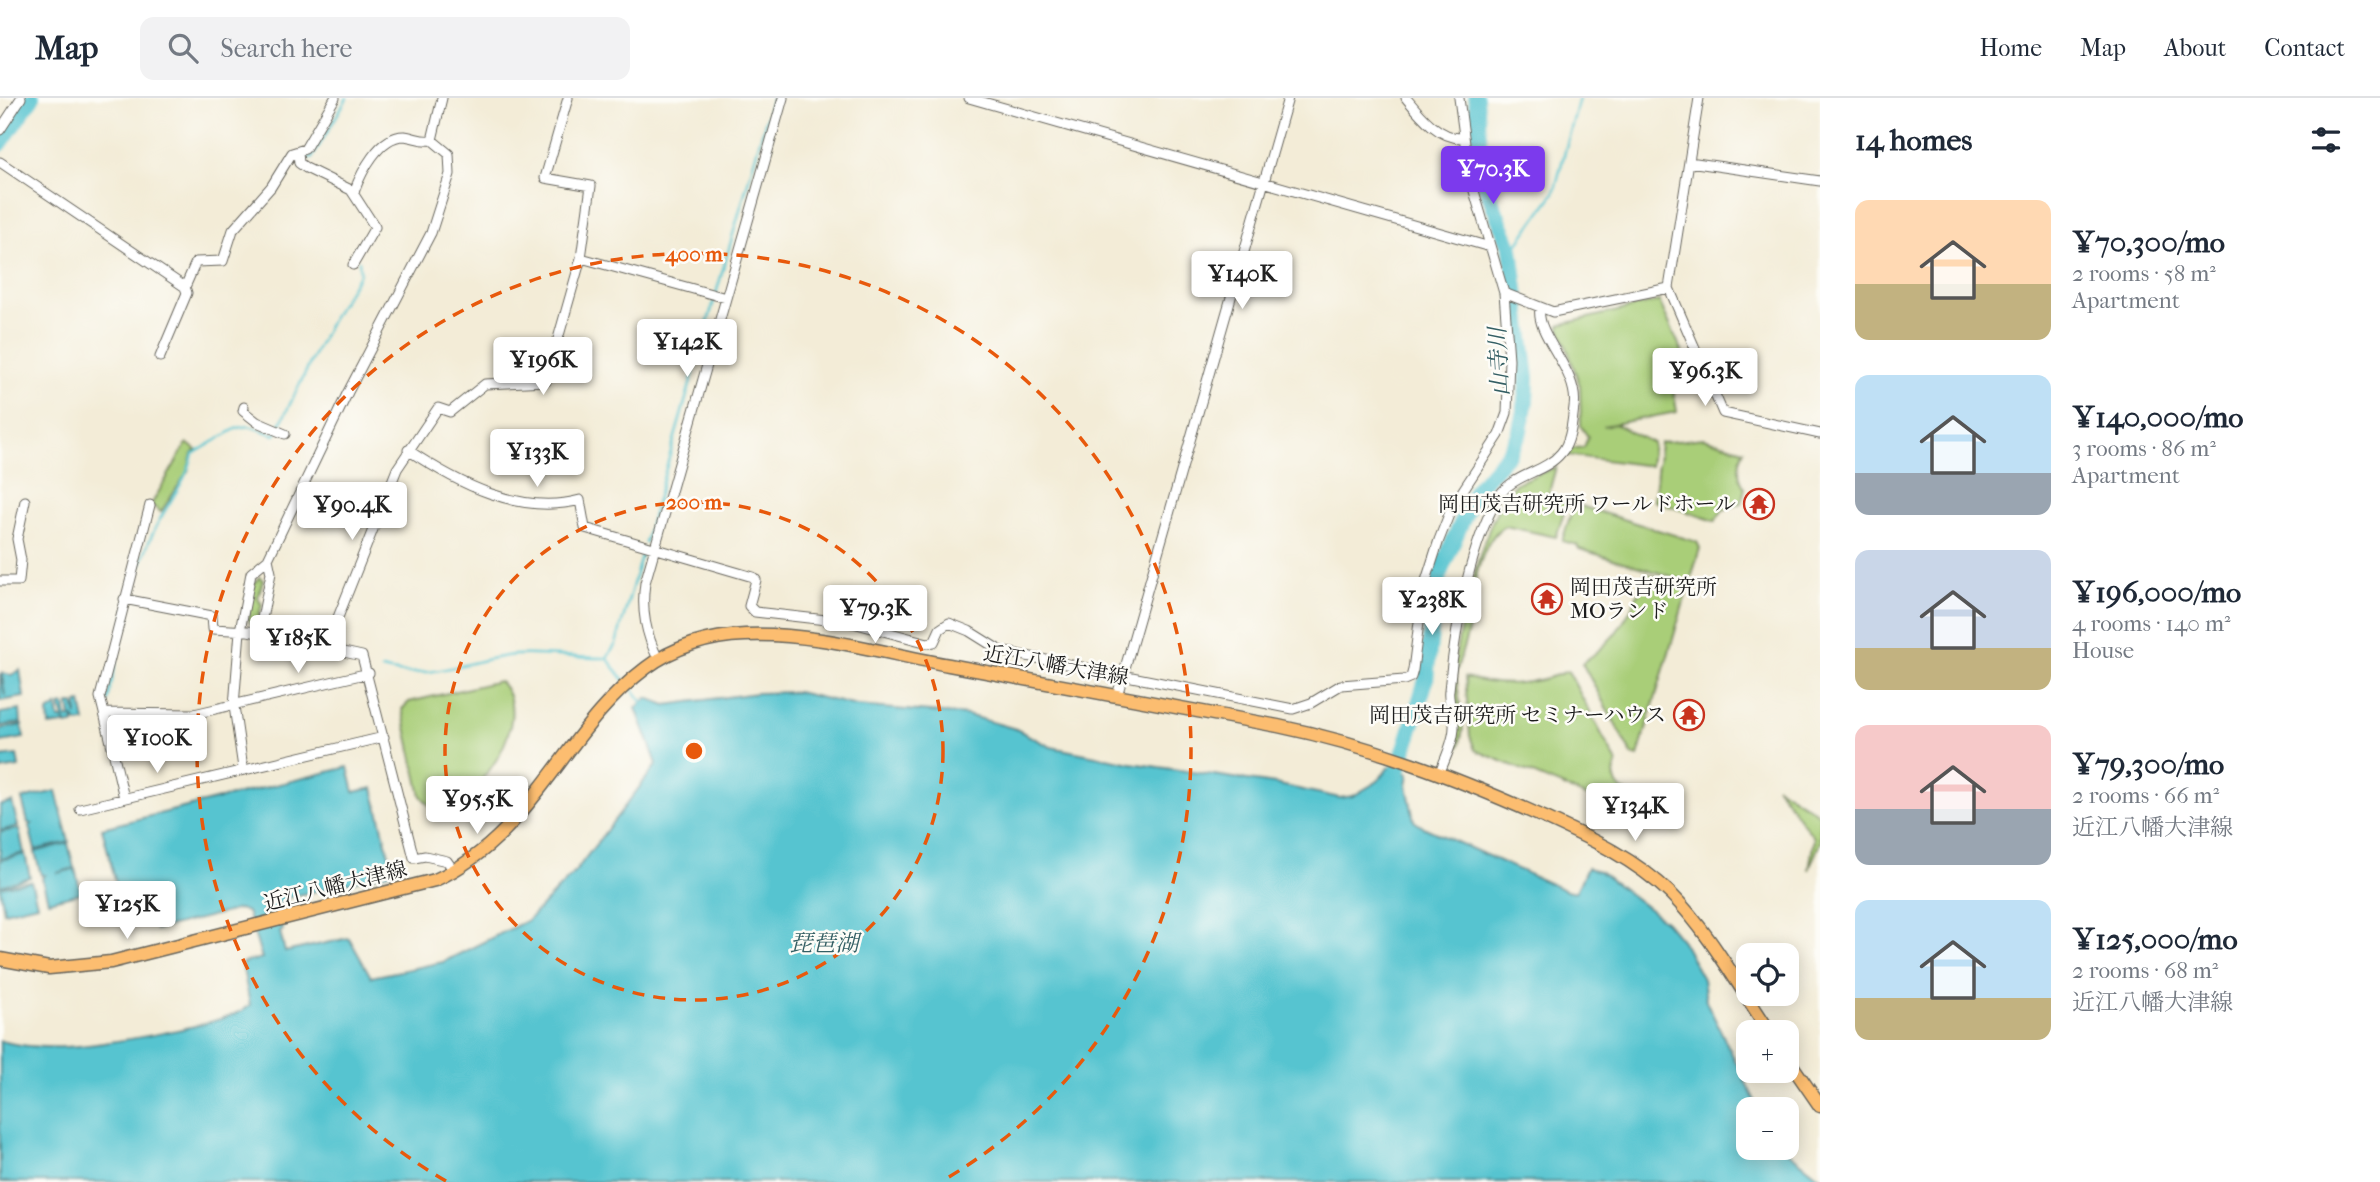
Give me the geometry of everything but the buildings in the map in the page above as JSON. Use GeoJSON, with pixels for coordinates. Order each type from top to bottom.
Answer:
{"type":"FeatureCollection","features":[{"type":"Feature","properties":{"kind":"main road","name":"近江八幡大津線"},"geometry":{"type":"LineString","coordinates":[[0,959],[41,967],[87,966],[418,886],[454,871],[485,851],[508,829],[594,718],[627,683],[658,659],[714,639],[742,635],[784,637],[1308,732],[1440,772],[1608,847],[1644,870],[1673,895],[1695,922],[1762,1020]]}},
{"type":"Feature","properties":{"kind":"main road"},"geometry":{"type":"LineString","coordinates":[[1799,1075],[1820,1106]]}},
{"type":"Feature","properties":{"kind":"street"},"geometry":{"type":"LineString","coordinates":[[0,130],[21,98]]}},
{"type":"Feature","properties":{"kind":"street"},"geometry":{"type":"LineString","coordinates":[[184,287],[196,262],[224,265],[233,230],[271,187],[292,153],[305,149],[335,98]]}},
{"type":"Feature","properties":{"kind":"street"},"geometry":{"type":"LineString","coordinates":[[432,140],[442,98]]}},
{"type":"Feature","properties":{"kind":"street"},"geometry":{"type":"LineString","coordinates":[[325,650],[397,469],[438,408],[450,412],[485,384],[546,380],[581,258],[591,186],[545,178],[568,98]]}},
{"type":"Feature","properties":{"kind":"street"},"geometry":{"type":"LineString","coordinates":[[658,659],[650,641],[643,608],[646,547],[718,296],[783,98]]}},
{"type":"Feature","properties":{"kind":"street"},"geometry":{"type":"LineString","coordinates":[[969,98],[1490,247]]}},
{"type":"Feature","properties":{"kind":"street"},"geometry":{"type":"LineString","coordinates":[[1117,696],[1288,98]]}},
{"type":"Feature","properties":{"kind":"street"},"geometry":{"type":"LineString","coordinates":[[1406,98],[1431,124],[1451,138],[1463,138]]}},
{"type":"Feature","properties":{"kind":"street"},"geometry":{"type":"LineString","coordinates":[[408,450],[453,480],[547,506],[580,500],[585,528],[753,577],[756,580],[750,606],[755,612],[853,623],[928,643],[934,642],[940,629],[948,623],[983,638],[993,649],[1293,709],[1311,703],[1341,685],[1411,677],[1423,590],[1439,540],[1452,507],[1499,435],[1507,414],[1507,295],[1468,174],[1459,98]]}},
{"type":"Feature","properties":{"kind":"street"},"geometry":{"type":"LineString","coordinates":[[1699,98],[1669,288],[1723,413],[1820,434]]}},
{"type":"Feature","properties":{"kind":"street"},"geometry":{"type":"LineString","coordinates":[[243,768],[234,706],[240,631],[251,573],[268,559],[344,399],[438,217],[451,167],[449,154],[432,140],[402,136],[387,144],[366,162],[354,192]]}},
{"type":"Feature","properties":{"kind":"street"},"geometry":{"type":"LineString","coordinates":[[298,153],[299,163],[306,168],[354,192],[375,227],[353,265]]}},
{"type":"Feature","properties":{"kind":"street"},"geometry":{"type":"LineString","coordinates":[[0,162],[184,287],[187,293],[160,357]]}},
{"type":"Feature","properties":{"kind":"street"},"geometry":{"type":"LineString","coordinates":[[1689,162],[1819,178]]}},
{"type":"Feature","properties":{"kind":"street"},"geometry":{"type":"LineString","coordinates":[[581,258],[718,296]]}},
{"type":"Feature","properties":{"kind":"street"},"geometry":{"type":"LineString","coordinates":[[1507,295],[1553,312],[1669,288]]}},
{"type":"Feature","properties":{"kind":"street"},"geometry":{"type":"LineString","coordinates":[[1440,772],[1455,728],[1448,694],[1462,603],[1497,499],[1509,484],[1551,462],[1562,453],[1570,436],[1575,403],[1574,386],[1541,321],[1540,309]]}},
{"type":"Feature","properties":{"kind":"street"},"geometry":{"type":"LineString","coordinates":[[244,407],[243,411],[257,422],[285,434]]}},
{"type":"Feature","properties":{"kind":"street"},"geometry":{"type":"LineString","coordinates":[[0,581],[19,581],[21,560],[17,539],[25,501]]}},
{"type":"Feature","properties":{"kind":"street"},"geometry":{"type":"LineString","coordinates":[[124,798],[100,697],[150,505]]}},
{"type":"Feature","properties":{"kind":"street"},"geometry":{"type":"LineString","coordinates":[[259,634],[271,573],[268,559]]}},
{"type":"Feature","properties":{"kind":"street"},"geometry":{"type":"LineString","coordinates":[[124,599],[212,616],[213,629],[259,634],[362,656],[369,673],[414,858],[425,856],[447,860],[454,871]]}},
{"type":"Feature","properties":{"kind":"street"},"geometry":{"type":"LineString","coordinates":[[104,713],[194,714],[369,673]]}},
{"type":"Feature","properties":{"kind":"street"},"geometry":{"type":"LineString","coordinates":[[80,809],[243,768],[384,737]]}},
{"type":"Feature","properties":{"kind":"green space"},"geometry":{"type":"Polygon","coordinates":[[[1659,301],[1687,362],[1669,364],[1677,412],[1603,426],[1615,424],[1653,443],[1650,466],[1566,455],[1569,449],[1584,447],[1588,437],[1581,426],[1580,386],[1559,325],[1659,301]]]}},
{"type":"Feature","properties":{"kind":"green space"},"geometry":{"type":"Polygon","coordinates":[[[1703,438],[1744,450],[1739,469],[1745,488],[1741,503],[1723,510],[1715,521],[1654,501],[1660,443],[1703,438]]]}},
{"type":"Feature","properties":{"kind":"green space"},"geometry":{"type":"Polygon","coordinates":[[[187,443],[196,450],[192,454],[188,471],[161,512],[151,505],[187,443]]]}},
{"type":"Feature","properties":{"kind":"green space"},"geometry":{"type":"Polygon","coordinates":[[[1556,467],[1548,496],[1567,504],[1556,537],[1505,526],[1490,541],[1480,564],[1467,611],[1471,621],[1456,673],[1463,729],[1459,747],[1455,745],[1458,731],[1452,692],[1453,672],[1463,618],[1479,558],[1499,508],[1509,491],[1516,483],[1556,467]]]}},
{"type":"Feature","properties":{"kind":"green space"},"geometry":{"type":"Polygon","coordinates":[[[1574,504],[1697,542],[1700,548],[1690,582],[1579,549],[1577,545],[1562,541],[1574,504]]]}},
{"type":"Feature","properties":{"kind":"green space"},"geometry":{"type":"Polygon","coordinates":[[[1645,573],[1689,585],[1638,756],[1632,755],[1582,663],[1605,645],[1622,624],[1645,573]]]}},
{"type":"Feature","properties":{"kind":"green space"},"geometry":{"type":"Polygon","coordinates":[[[259,577],[263,580],[258,598],[262,605],[257,622],[251,624],[248,614],[249,600],[259,577]]]}},
{"type":"Feature","properties":{"kind":"green space"},"geometry":{"type":"Polygon","coordinates":[[[1568,671],[1617,763],[1614,774],[1617,784],[1624,791],[1635,794],[1650,823],[1475,750],[1470,736],[1465,677],[1504,684],[1530,682],[1568,671]]]}},
{"type":"Feature","properties":{"kind":"green space"},"geometry":{"type":"Polygon","coordinates":[[[499,681],[509,697],[511,716],[507,737],[497,758],[483,778],[467,793],[448,803],[430,806],[421,796],[402,709],[409,702],[499,681]]]}},
{"type":"Feature","properties":{"kind":"green space"},"geometry":{"type":"Polygon","coordinates":[[[1776,786],[1820,815],[1820,842],[1809,870],[1814,838],[1776,786]]]}},
{"type":"Feature","properties":{"kind":"water"},"geometry":{"type":"Polygon","coordinates":[[[20,670],[24,697],[0,701],[0,673],[5,696],[2,673],[11,675],[20,670]]]}},
{"type":"Feature","properties":{"kind":"water","name":"琵琶湖"},"geometry":{"type":"Polygon","coordinates":[[[797,692],[857,706],[967,715],[1016,729],[1051,747],[1131,763],[1275,784],[1340,798],[1353,796],[1378,781],[1388,767],[1409,774],[1407,785],[1414,821],[1423,827],[1569,892],[1576,891],[1587,868],[1599,871],[1666,922],[1682,941],[1703,979],[1706,1001],[1736,1062],[1736,1083],[1746,1083],[1753,1097],[1736,1097],[1736,1160],[1798,1160],[1820,1177],[1820,1182],[0,1182],[0,1041],[49,1047],[105,1043],[191,1027],[238,1013],[250,1005],[242,963],[262,958],[247,912],[239,909],[156,930],[152,918],[126,924],[102,828],[348,767],[354,792],[373,788],[393,872],[283,899],[277,907],[285,952],[349,938],[371,977],[443,962],[528,920],[574,873],[657,764],[636,708],[647,698],[666,705],[757,693],[797,692]]]}},
{"type":"Feature","properties":{"kind":"water"},"geometry":{"type":"Polygon","coordinates":[[[81,702],[85,722],[77,723],[73,716],[74,724],[66,725],[60,706],[65,705],[67,718],[71,717],[69,704],[74,704],[77,716],[77,703],[81,702]]]}},
{"type":"Feature","properties":{"kind":"water"},"geometry":{"type":"Polygon","coordinates":[[[57,706],[59,719],[64,719],[65,724],[49,726],[48,712],[57,706]]]}},
{"type":"Feature","properties":{"kind":"water"},"geometry":{"type":"Polygon","coordinates":[[[20,710],[21,723],[0,726],[0,713],[20,710]]]}},
{"type":"Feature","properties":{"kind":"water"},"geometry":{"type":"Polygon","coordinates":[[[22,725],[24,738],[0,742],[0,729],[22,725]]]}},
{"type":"Feature","properties":{"kind":"water"},"geometry":{"type":"Polygon","coordinates":[[[17,755],[19,767],[0,770],[0,757],[17,755]]]}},
{"type":"Feature","properties":{"kind":"water"},"geometry":{"type":"Polygon","coordinates":[[[56,791],[69,842],[35,850],[29,826],[32,824],[28,823],[22,799],[56,791]]]}},
{"type":"Feature","properties":{"kind":"water"},"geometry":{"type":"Polygon","coordinates":[[[12,802],[18,826],[0,831],[0,805],[12,802]]]}},
{"type":"Feature","properties":{"kind":"water"},"geometry":{"type":"Polygon","coordinates":[[[19,829],[24,853],[0,859],[0,832],[19,829]]]}},
{"type":"Feature","properties":{"kind":"water"},"geometry":{"type":"Polygon","coordinates":[[[68,843],[74,868],[57,873],[75,869],[81,893],[48,901],[42,878],[45,875],[41,875],[35,852],[68,843]]]}},
{"type":"Feature","properties":{"kind":"water"},"geometry":{"type":"Polygon","coordinates":[[[25,854],[30,877],[0,886],[0,860],[25,854]]]}},
{"type":"Feature","properties":{"kind":"water"},"geometry":{"type":"Polygon","coordinates":[[[31,881],[37,904],[4,912],[0,887],[31,881]]]}},
{"type":"Feature","properties":{"kind":"waterway"},"geometry":{"type":"LineString","coordinates":[[0,144],[32,98]]}},
{"type":"Feature","properties":{"kind":"waterway"},"geometry":{"type":"LineString","coordinates":[[303,161],[304,156],[312,158],[347,98]]}},
{"type":"Feature","properties":{"kind":"waterway"},"geometry":{"type":"LineString","coordinates":[[645,542],[772,98]]}},
{"type":"Feature","properties":{"kind":"waterway","name":"山寺川"},"geometry":{"type":"LineString","coordinates":[[1397,791],[1398,771],[1426,680],[1435,592],[1441,570],[1475,491],[1508,454],[1519,435],[1526,401],[1527,378],[1511,249],[1483,180],[1476,98]]}},
{"type":"Feature","properties":{"kind":"waterway"},"geometry":{"type":"LineString","coordinates":[[1510,246],[1518,243],[1554,193],[1579,98]]}},
{"type":"Feature","properties":{"kind":"waterway"},"geometry":{"type":"LineString","coordinates":[[108,701],[125,616],[137,575],[152,535],[180,485],[193,454],[237,428],[249,426],[275,435],[330,322],[360,273],[359,261]]}},
{"type":"Feature","properties":{"kind":"waterway"},"geometry":{"type":"LineString","coordinates":[[607,658],[616,644],[643,549]]}},
{"type":"Feature","properties":{"kind":"waterway"},"geometry":{"type":"LineString","coordinates":[[382,669],[416,673],[515,655],[607,658]]}},
{"type":"Feature","properties":{"kind":"waterway"},"geometry":{"type":"LineString","coordinates":[[607,658],[624,680]]}},
{"type":"Feature","properties":{"kind":"waterway"},"geometry":{"type":"LineString","coordinates":[[631,687],[644,704]]}},
{"type":"Feature","properties":{"kind":"place","name":"岡田茂吉研究所 ワールドホール"},"geometry":{"type":"Point","coordinates":[1759,504]}},
{"type":"Feature","properties":{"kind":"place","name":"岡田茂吉研究所 MOランド"},"geometry":{"type":"Point","coordinates":[1547,599]}},
{"type":"Feature","properties":{"kind":"place","name":"岡田茂吉研究所 セミナーハウス"},"geometry":{"type":"Point","coordinates":[1689,715]}}]}
